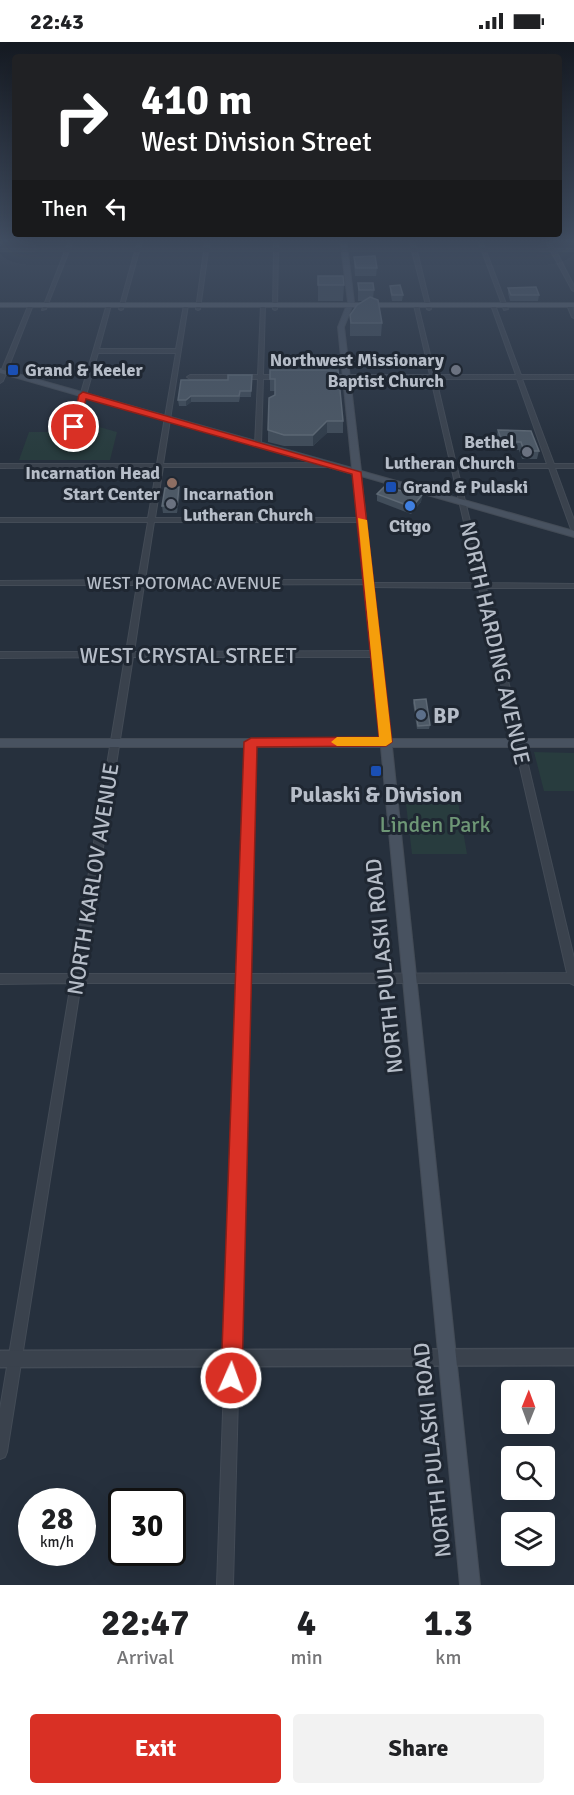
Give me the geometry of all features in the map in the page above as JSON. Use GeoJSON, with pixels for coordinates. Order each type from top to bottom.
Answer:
{"type":"FeatureCollection","features":[{"type":"Feature","properties":{"kind":"main road","name":"NORTH PULASKI ROAD"},"geometry":{"type":"LineString","coordinates":[[349,310],[341,327],[386,742],[470,1585]]}},
{"type":"Feature","properties":{"kind":"main road"},"geometry":{"type":"LineString","coordinates":[[2,372],[574,534]]}},
{"type":"Feature","properties":{"kind":"main road"},"geometry":{"type":"LineString","coordinates":[[0,743],[574,743]]}},
{"type":"Feature","properties":{"kind":"street"},"geometry":{"type":"LineString","coordinates":[[0,381],[30,310]]}},
{"type":"Feature","properties":{"kind":"street"},"geometry":{"type":"LineString","coordinates":[[74,427],[108,310]]}},
{"type":"Feature","properties":{"kind":"street","name":"NORTH KARLOV AVENUE"},"geometry":{"type":"LineString","coordinates":[[0,1452],[8,1359],[77,979],[185,310]]}},
{"type":"Feature","properties":{"kind":"street"},"geometry":{"type":"LineString","coordinates":[[258,445],[263,310]]}},
{"type":"Feature","properties":{"kind":"street","name":"NORTH HARDING AVENUE"},"geometry":{"type":"LineString","coordinates":[[417,310],[574,979]]}},
{"type":"Feature","properties":{"kind":"street"},"geometry":{"type":"LineString","coordinates":[[494,310],[574,529]]}},
{"type":"Feature","properties":{"kind":"street"},"geometry":{"type":"LineString","coordinates":[[96,351],[178,351]]}},
{"type":"Feature","properties":{"kind":"street"},"geometry":{"type":"LineString","coordinates":[[190,377],[286,377]]}},
{"type":"Feature","properties":{"kind":"street"},"geometry":{"type":"LineString","coordinates":[[316,377],[574,377]]}},
{"type":"Feature","properties":{"kind":"street"},"geometry":{"type":"LineString","coordinates":[[0,466],[332,465]]}},
{"type":"Feature","properties":{"kind":"street"},"geometry":{"type":"LineString","coordinates":[[453,466],[574,466]]}},
{"type":"Feature","properties":{"kind":"street"},"geometry":{"type":"LineString","coordinates":[[0,520],[362,520]]}},
{"type":"Feature","properties":{"kind":"street","name":"WEST POTOMAC AVENUE"},"geometry":{"type":"LineString","coordinates":[[0,583],[574,586]]}},
{"type":"Feature","properties":{"kind":"street","name":"WEST CRYSTAL STREET"},"geometry":{"type":"LineString","coordinates":[[0,655],[376,654]]}},
{"type":"Feature","properties":{"kind":"street"},"geometry":{"type":"LineString","coordinates":[[225,1585],[251,742]]}},
{"type":"Feature","properties":{"kind":"street"},"geometry":{"type":"LineString","coordinates":[[0,979],[574,979]]}},
{"type":"Feature","properties":{"kind":"street"},"geometry":{"type":"LineString","coordinates":[[8,1359],[574,1357]]}},
{"type":"Feature","properties":{"kind":"green space"},"geometry":{"type":"Polygon","coordinates":[[[82,422],[117,432],[110,460],[19,460],[29,432],[78,432],[82,422]]]}},
{"type":"Feature","properties":{"kind":"green space"},"geometry":{"type":"Polygon","coordinates":[[[534,752],[574,753],[574,791],[544,791],[534,752]]]}},
{"type":"Feature","properties":{"kind":"green space","name":"Linden Park"},"geometry":{"type":"Polygon","coordinates":[[[405,796],[457,796],[467,854],[412,854],[405,796]]]}},
{"type":"Feature","properties":{"kind":"building"},"geometry":{"type":"Polygon","coordinates":[[[353,310],[380,310],[382,323],[351,323],[350,315],[353,310]]]}},
{"type":"Feature","properties":{"kind":"building"},"geometry":{"type":"Polygon","coordinates":[[[270,370],[338,370],[343,421],[327,421],[313,435],[284,435],[268,430],[269,398],[275,395],[275,379],[270,379],[270,370]]]}},
{"type":"Feature","properties":{"kind":"building"},"geometry":{"type":"Polygon","coordinates":[[[228,375],[252,375],[251,391],[240,391],[239,396],[191,396],[186,400],[178,400],[181,380],[228,380],[228,375]]]}},
{"type":"Feature","properties":{"kind":"building"},"geometry":{"type":"Polygon","coordinates":[[[498,430],[531,431],[539,451],[524,451],[521,442],[502,442],[498,430]]]}},
{"type":"Feature","properties":{"kind":"building"},"geometry":{"type":"Polygon","coordinates":[[[179,487],[177,506],[162,506],[165,488],[179,487]]]}},
{"type":"Feature","properties":{"kind":"building"},"geometry":{"type":"Polygon","coordinates":[[[384,487],[422,495],[412,507],[377,494],[384,487]]]}},
{"type":"Feature","properties":{"kind":"building","name":"BP"},"geometry":{"type":"Polygon","coordinates":[[[426,699],[430,725],[418,726],[414,700],[426,699]]]}},
{"type":"Feature","properties":{"kind":"slow traffic"},"geometry":{"type":"LineString","coordinates":[[337,742],[386,742],[362,520]]}},
{"type":"Feature","properties":{"kind":"place","name":"Grand & Keeler"},"geometry":{"type":"Point","coordinates":[13,370]}},
{"type":"Feature","properties":{"kind":"place","name":"Northwest Missionary Baptist Church"},"geometry":{"type":"Point","coordinates":[456,370]}},
{"type":"Feature","properties":{"kind":"place","name":"Bethel Lutheran Church"},"geometry":{"type":"Point","coordinates":[527,452]}},
{"type":"Feature","properties":{"kind":"place","name":"Incarnation Head Start Center"},"geometry":{"type":"Point","coordinates":[172,483]}},
{"type":"Feature","properties":{"kind":"place","name":"Grand & Pulaski"},"geometry":{"type":"Point","coordinates":[391,487]}},
{"type":"Feature","properties":{"kind":"place","name":"Incarnation Lutheran Church"},"geometry":{"type":"Point","coordinates":[171,504]}},
{"type":"Feature","properties":{"kind":"place","name":"Citgo"},"geometry":{"type":"Point","coordinates":[410,506]}},
{"type":"Feature","properties":{"kind":"place","name":"BP"},"geometry":{"type":"Point","coordinates":[421,715]}},
{"type":"Feature","properties":{"kind":"place","name":"Pulaski & Division"},"geometry":{"type":"Point","coordinates":[376,771]}},
{"type":"Feature","properties":{"kind":"route"},"geometry":{"type":"LineString","coordinates":[[74,427],[83,395],[356,472],[386,742],[251,742],[231,1378]]}}]}
